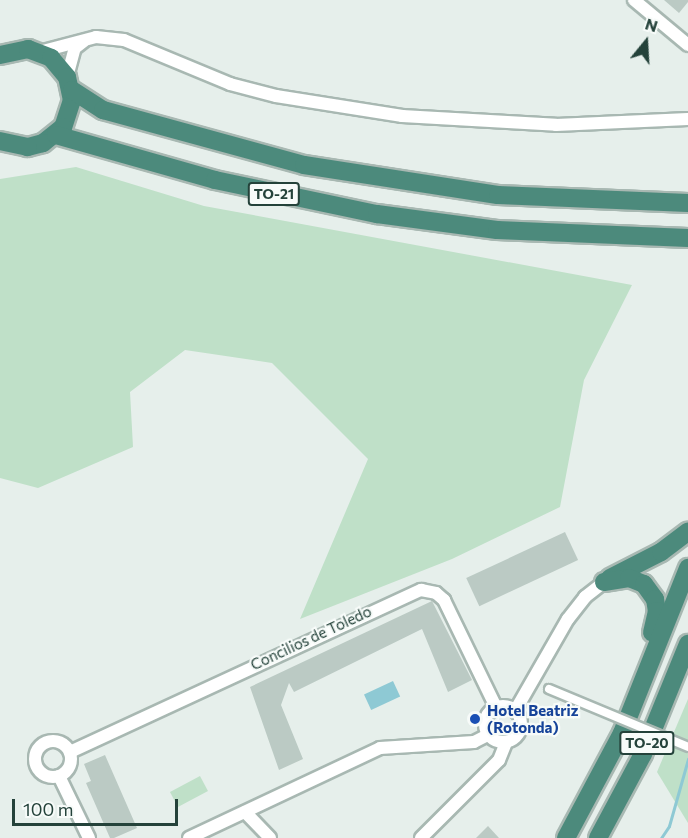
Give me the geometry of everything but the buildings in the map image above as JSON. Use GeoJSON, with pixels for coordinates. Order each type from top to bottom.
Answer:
{"type":"FeatureCollection","features":[{"type":"Feature","properties":{"kind":"highway"},"geometry":{"type":"LineString","coordinates":[[0,55],[17,49],[39,52]]}},
{"type":"Feature","properties":{"kind":"highway","name":"TO-21"},"geometry":{"type":"LineString","coordinates":[[39,52],[56,62],[70,84],[103,110],[304,165],[498,195],[688,203]]}},
{"type":"Feature","properties":{"kind":"highway"},"geometry":{"type":"LineString","coordinates":[[0,141],[28,147],[56,135],[71,110],[70,84]]}},
{"type":"Feature","properties":{"kind":"highway","name":"TO-21"},"geometry":{"type":"LineString","coordinates":[[56,135],[215,180],[377,214],[497,230],[688,238]]}},
{"type":"Feature","properties":{"kind":"highway"},"geometry":{"type":"LineString","coordinates":[[604,582],[661,552],[688,532]]}},
{"type":"Feature","properties":{"kind":"highway","name":"TO-20"},"geometry":{"type":"LineString","coordinates":[[566,838],[604,773],[688,568]]}},
{"type":"Feature","properties":{"kind":"highway"},"geometry":{"type":"LineString","coordinates":[[604,582],[637,580],[656,599],[657,611],[639,668],[634,702]]}},
{"type":"Feature","properties":{"kind":"highway","name":"TO-20"},"geometry":{"type":"LineString","coordinates":[[598,838],[643,754],[688,644]]}},
{"type":"Feature","properties":{"kind":"street"},"geometry":{"type":"LineString","coordinates":[[634,0],[688,45]]}},
{"type":"Feature","properties":{"kind":"street"},"geometry":{"type":"LineString","coordinates":[[70,84],[75,48],[85,40]]}},
{"type":"Feature","properties":{"kind":"street"},"geometry":{"type":"LineString","coordinates":[[39,52],[85,40],[124,40],[230,84],[344,108],[500,124],[637,123],[688,119]]}},
{"type":"Feature","properties":{"kind":"street"},"geometry":{"type":"LineString","coordinates":[[515,711],[568,619],[585,597],[604,582]]}},
{"type":"Feature","properties":{"kind":"street","name":"Concilios de Toledo"},"geometry":{"type":"LineString","coordinates":[[70,752],[421,590],[436,593],[444,600],[496,707]]}},
{"type":"Feature","properties":{"kind":"street"},"geometry":{"type":"LineString","coordinates":[[549,689],[688,747]]}},
{"type":"Feature","properties":{"kind":"street"},"geometry":{"type":"LineString","coordinates":[[422,838],[499,760],[506,742],[520,732],[521,721],[515,711],[496,707],[486,717],[488,735]]}},
{"type":"Feature","properties":{"kind":"street"},"geometry":{"type":"LineString","coordinates":[[189,838],[380,748],[474,742],[488,735],[506,742]]}},
{"type":"Feature","properties":{"kind":"street"},"geometry":{"type":"LineString","coordinates":[[52,741],[63,744],[70,752],[70,764],[59,776],[48,776],[39,770],[35,760],[38,749],[52,741]]}},
{"type":"Feature","properties":{"kind":"street"},"geometry":{"type":"LineString","coordinates":[[59,776],[89,838]]}},
{"type":"Feature","properties":{"kind":"street"},"geometry":{"type":"LineString","coordinates":[[245,812],[270,838]]}},
{"type":"Feature","properties":{"kind":"green space"},"geometry":{"type":"Polygon","coordinates":[[[76,167],[204,206],[632,285],[584,380],[560,507],[452,559],[300,619],[368,459],[272,363],[185,350],[130,392],[133,447],[38,488],[0,478],[0,179],[76,167]]]}},
{"type":"Feature","properties":{"kind":"green space"},"geometry":{"type":"Polygon","coordinates":[[[688,699],[688,823],[657,772],[688,699]]]}},
{"type":"Feature","properties":{"kind":"green space"},"geometry":{"type":"Polygon","coordinates":[[[200,776],[208,791],[178,807],[170,792],[200,776]]]}},
{"type":"Feature","properties":{"kind":"water"},"geometry":{"type":"Polygon","coordinates":[[[393,681],[400,696],[371,710],[364,695],[393,681]]]}},
{"type":"Feature","properties":{"kind":"waterway"},"geometry":{"type":"LineString","coordinates":[[661,838],[669,826],[688,759]]}},
{"type":"Feature","properties":{"kind":"place","name":"Hotel Beatriz (Rotonda)"},"geometry":{"type":"Point","coordinates":[475,719]}}]}
